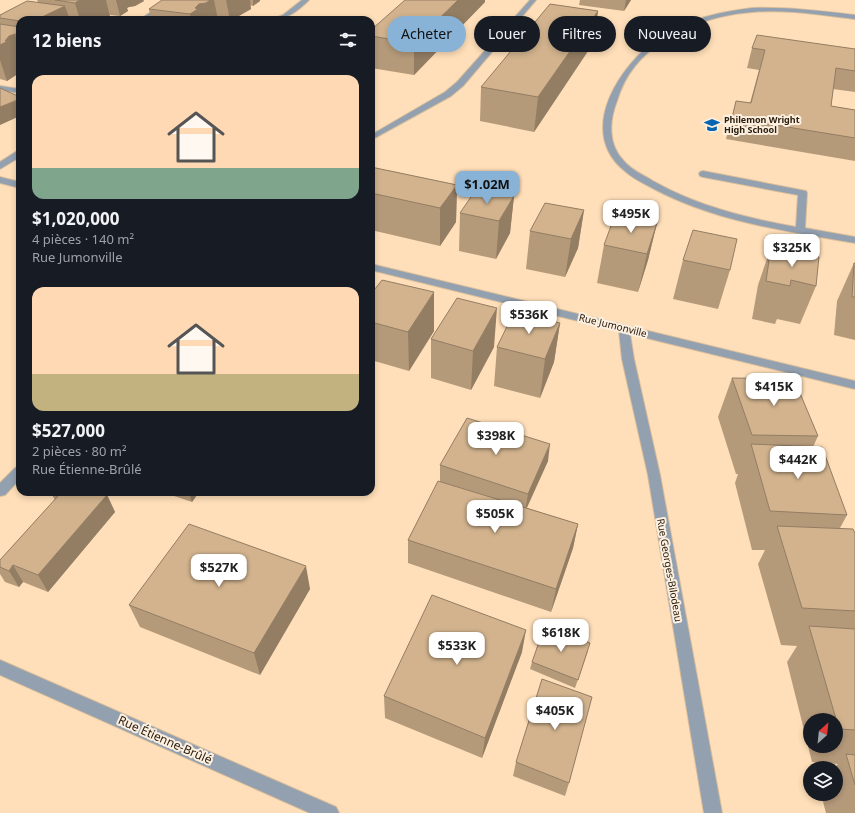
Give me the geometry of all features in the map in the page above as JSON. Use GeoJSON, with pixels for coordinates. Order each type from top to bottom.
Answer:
{"type":"FeatureCollection","features":[{"type":"Feature","properties":{"kind":"street"},"geometry":{"type":"LineString","coordinates":[[148,16],[173,0]]}},
{"type":"Feature","properties":{"kind":"street"},"geometry":{"type":"LineString","coordinates":[[285,16],[306,0]]}},
{"type":"Feature","properties":{"kind":"street"},"geometry":{"type":"LineString","coordinates":[[375,136],[448,94],[460,84],[533,0]]}},
{"type":"Feature","properties":{"kind":"street"},"geometry":{"type":"LineString","coordinates":[[855,17],[789,10],[751,10],[726,13],[692,23],[651,45],[636,60],[621,79],[608,115],[607,142],[629,170],[665,192],[693,204],[747,219],[855,240]]}},
{"type":"Feature","properties":{"kind":"street"},"geometry":{"type":"LineString","coordinates":[[0,88],[16,90]]}},
{"type":"Feature","properties":{"kind":"street"},"geometry":{"type":"LineString","coordinates":[[0,166],[16,156]]}},
{"type":"Feature","properties":{"kind":"street"},"geometry":{"type":"LineString","coordinates":[[704,174],[803,193],[800,230]]}},
{"type":"Feature","properties":{"kind":"street"},"geometry":{"type":"LineString","coordinates":[[0,180],[16,184]]}},
{"type":"Feature","properties":{"kind":"street","name":"Rue Jumonville"},"geometry":{"type":"LineString","coordinates":[[375,268],[855,385]]}},
{"type":"Feature","properties":{"kind":"street","name":"Rue Georges-Bilodeau"},"geometry":{"type":"LineString","coordinates":[[624,328],[628,359],[654,475],[712,813]]}},
{"type":"Feature","properties":{"kind":"street"},"geometry":{"type":"LineString","coordinates":[[0,491],[16,475]]}},
{"type":"Feature","properties":{"kind":"street","name":"Rue Étienne-Brûlé"},"geometry":{"type":"LineString","coordinates":[[0,667],[330,813]]}},
{"type":"Feature","properties":{"kind":"building"},"geometry":{"type":"Polygon","coordinates":[[[55,0],[80,0],[75,3],[55,0]]]}},
{"type":"Feature","properties":{"kind":"building"},"geometry":{"type":"Polygon","coordinates":[[[162,0],[210,0],[206,3],[199,4],[195,8],[198,9],[190,14],[149,9],[162,0]]]}},
{"type":"Feature","properties":{"kind":"building"},"geometry":{"type":"Polygon","coordinates":[[[405,0],[458,0],[442,16],[387,16],[387,39],[375,37],[375,26],[405,0]]]}},
{"type":"Feature","properties":{"kind":"building"},"geometry":{"type":"Polygon","coordinates":[[[27,1],[65,6],[44,16],[16,16],[16,20],[0,18],[0,15],[27,1]]]}},
{"type":"Feature","properties":{"kind":"building"},"geometry":{"type":"Polygon","coordinates":[[[550,4],[598,11],[595,16],[548,16],[548,52],[569,52],[538,97],[481,87],[510,52],[540,52],[540,16],[550,4]]]}},
{"type":"Feature","properties":{"kind":"building"},"geometry":{"type":"Polygon","coordinates":[[[0,24],[16,26],[16,34],[9,36],[5,41],[8,41],[0,45],[0,24]]]}},
{"type":"Feature","properties":{"kind":"building"},"geometry":{"type":"Polygon","coordinates":[[[757,35],[855,49],[855,71],[836,68],[831,106],[855,110],[855,138],[732,118],[736,101],[751,103],[765,50],[752,48],[757,35]]]}},
{"type":"Feature","properties":{"kind":"building"},"geometry":{"type":"Polygon","coordinates":[[[0,88],[16,95],[16,101],[0,107],[0,88]]]}},
{"type":"Feature","properties":{"kind":"building"},"geometry":{"type":"Polygon","coordinates":[[[375,168],[457,185],[440,208],[375,194],[375,168]]]}},
{"type":"Feature","properties":{"kind":"building"},"geometry":{"type":"Polygon","coordinates":[[[477,188],[514,196],[499,221],[460,213],[477,188]]]}},
{"type":"Feature","properties":{"kind":"building"},"geometry":{"type":"Polygon","coordinates":[[[545,203],[584,210],[571,239],[530,231],[545,203]]]}},
{"type":"Feature","properties":{"kind":"building"},"geometry":{"type":"Polygon","coordinates":[[[615,215],[657,223],[647,254],[604,245],[615,215]]]}},
{"type":"Feature","properties":{"kind":"building"},"geometry":{"type":"Polygon","coordinates":[[[693,230],[737,239],[730,270],[683,260],[693,230]]]}},
{"type":"Feature","properties":{"kind":"building"},"geometry":{"type":"Polygon","coordinates":[[[771,247],[819,257],[816,286],[791,280],[790,286],[766,281],[771,247]]]}},
{"type":"Feature","properties":{"kind":"building"},"geometry":{"type":"Polygon","coordinates":[[[854,263],[855,297],[852,297],[854,263]]]}},
{"type":"Feature","properties":{"kind":"building"},"geometry":{"type":"Polygon","coordinates":[[[382,280],[434,292],[408,332],[375,323],[375,289],[382,280]]]}},
{"type":"Feature","properties":{"kind":"building"},"geometry":{"type":"Polygon","coordinates":[[[457,298],[497,308],[473,351],[431,339],[457,298]]]}},
{"type":"Feature","properties":{"kind":"building"},"geometry":{"type":"Polygon","coordinates":[[[514,312],[560,323],[545,359],[497,347],[514,312]]]}},
{"type":"Feature","properties":{"kind":"building"},"geometry":{"type":"Polygon","coordinates":[[[732,378],[794,379],[818,436],[752,435],[732,378]]]}},
{"type":"Feature","properties":{"kind":"building"},"geometry":{"type":"Polygon","coordinates":[[[467,418],[550,444],[528,494],[440,465],[467,418]]]}},
{"type":"Feature","properties":{"kind":"building"},"geometry":{"type":"Polygon","coordinates":[[[751,444],[822,447],[847,515],[770,511],[751,444]]]}},
{"type":"Feature","properties":{"kind":"building"},"geometry":{"type":"Polygon","coordinates":[[[438,481],[578,524],[556,589],[408,540],[438,481]]]}},
{"type":"Feature","properties":{"kind":"building"},"geometry":{"type":"Polygon","coordinates":[[[58,496],[106,496],[38,575],[13,565],[9,571],[0,567],[0,560],[58,496]]]}},
{"type":"Feature","properties":{"kind":"building"},"geometry":{"type":"Polygon","coordinates":[[[189,524],[306,566],[254,653],[129,605],[189,524]]]}},
{"type":"Feature","properties":{"kind":"building"},"geometry":{"type":"Polygon","coordinates":[[[777,526],[853,529],[855,533],[855,611],[802,608],[777,526]]]}},
{"type":"Feature","properties":{"kind":"building"},"geometry":{"type":"Polygon","coordinates":[[[432,595],[526,630],[485,738],[384,696],[432,595]]]}},
{"type":"Feature","properties":{"kind":"building"},"geometry":{"type":"Polygon","coordinates":[[[545,625],[590,643],[578,680],[532,662],[545,625]]]}},
{"type":"Feature","properties":{"kind":"building"},"geometry":{"type":"Polygon","coordinates":[[[809,626],[855,629],[855,730],[843,729],[843,713],[834,713],[809,626]]]}},
{"type":"Feature","properties":{"kind":"building"},"geometry":{"type":"Polygon","coordinates":[[[542,679],[592,697],[569,783],[516,762],[542,679]]]}},
{"type":"Feature","properties":{"kind":"building"},"geometry":{"type":"Polygon","coordinates":[[[846,754],[855,755],[855,785],[846,754]]]}},
{"type":"Feature","properties":{"kind":"place","name":"Philemon Wright High School"},"geometry":{"type":"Point","coordinates":[712,125]}}]}
